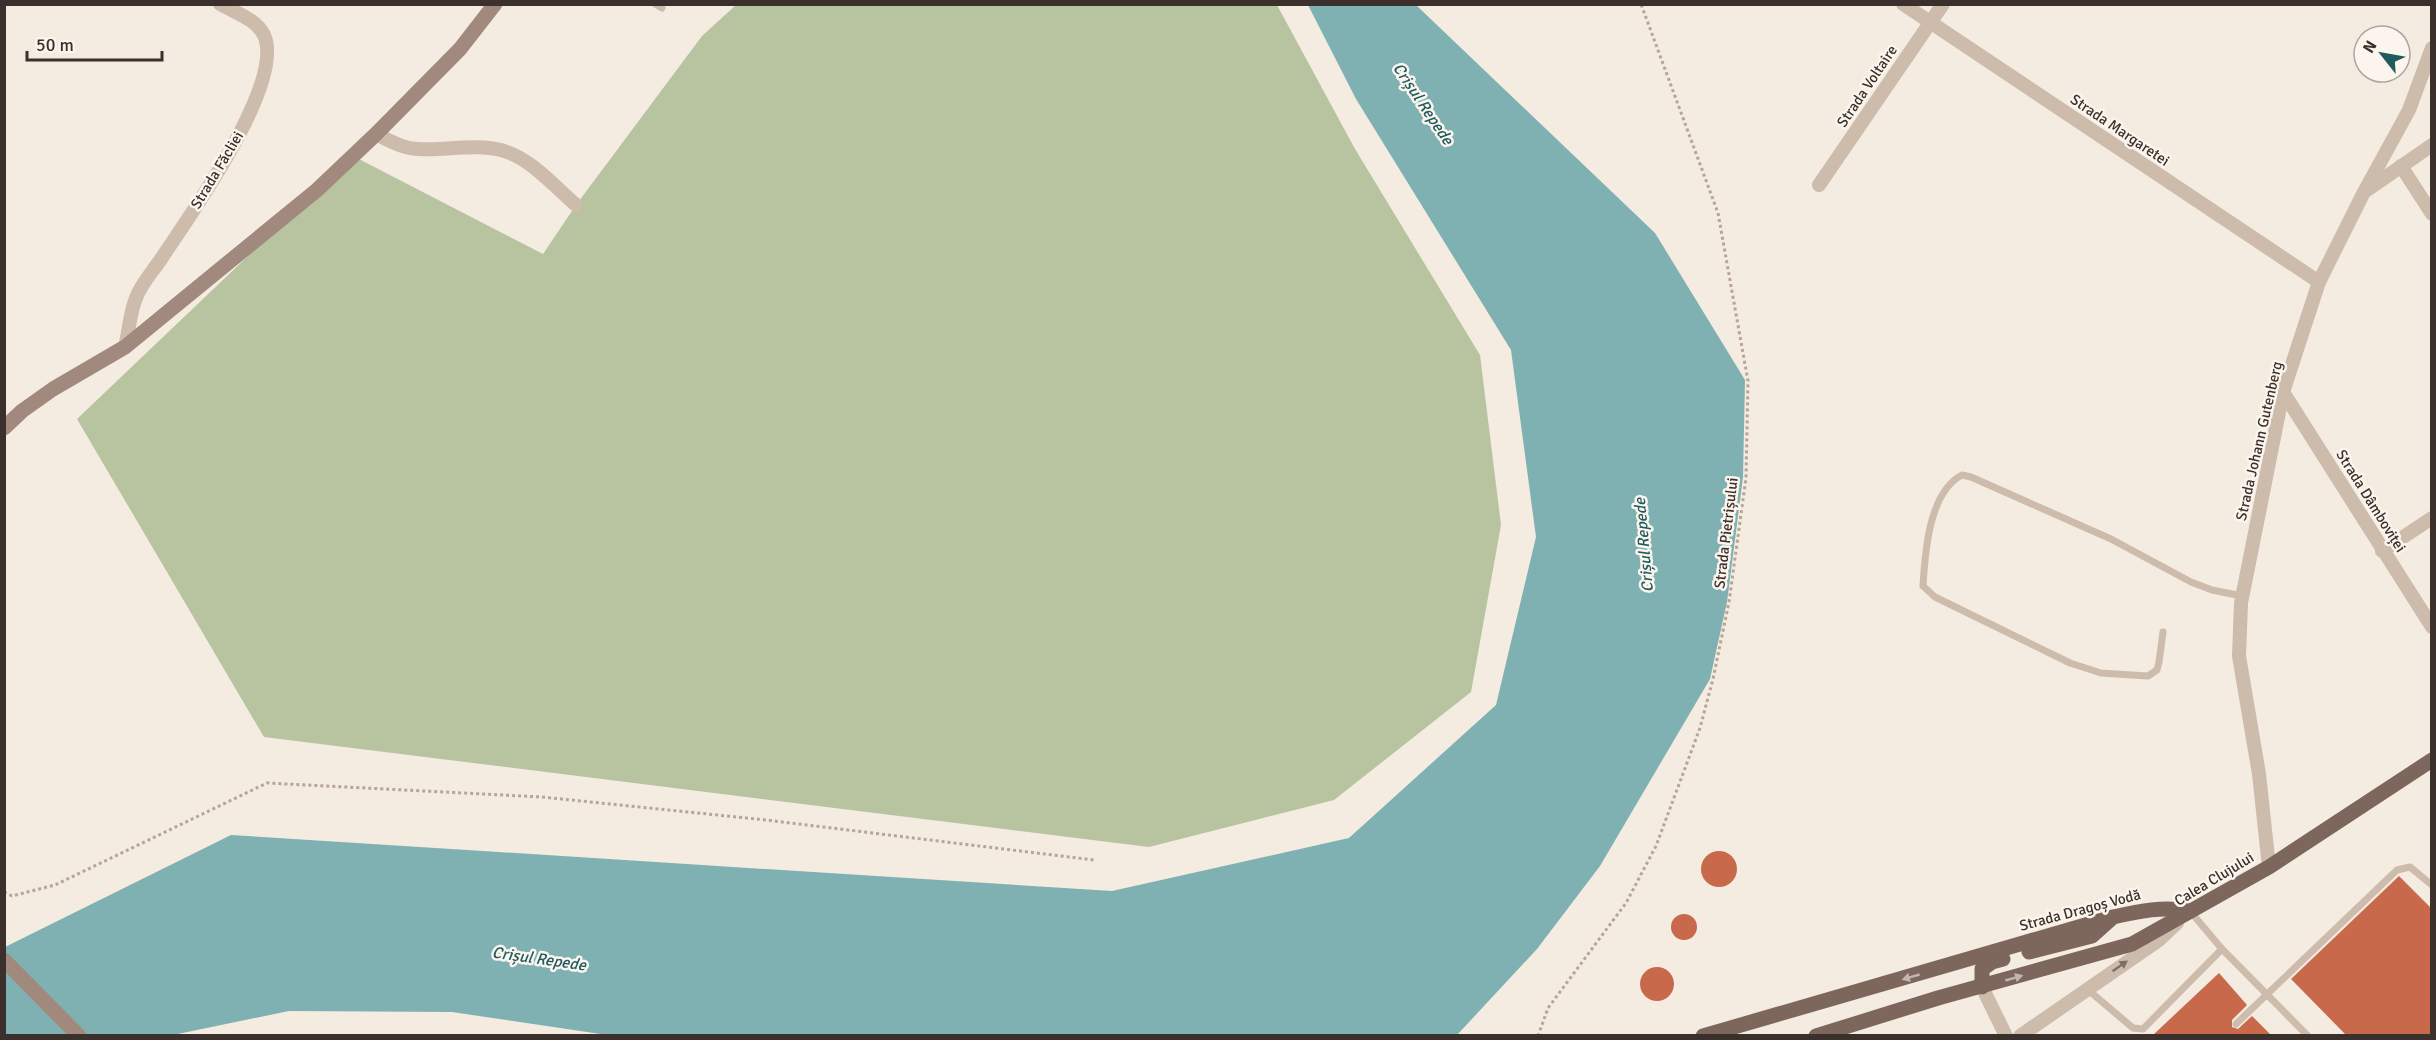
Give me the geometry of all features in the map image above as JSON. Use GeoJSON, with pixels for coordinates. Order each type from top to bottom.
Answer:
{"type":"FeatureCollection","features":[{"type":"Feature","properties":{"kind":"main road","name":"Calea Clujului"},"geometry":{"type":"LineString","coordinates":[[2190,911],[2269,867],[2432,760]]}},
{"type":"Feature","properties":{"kind":"main road","name":"Strada Dragoș Vodă"},"geometry":{"type":"LineString","coordinates":[[1703,1035],[1937,970],[2113,917],[2170,907],[2190,911]]}},
{"type":"Feature","properties":{"kind":"main road"},"geometry":{"type":"LineString","coordinates":[[1816,1035],[2132,944],[2190,911]]}},
{"type":"Feature","properties":{"kind":"main road"},"geometry":{"type":"LineString","coordinates":[[1982,987],[1982,969],[1992,962],[2092,936],[2113,917]]}},
{"type":"Feature","properties":{"kind":"main road"},"geometry":{"type":"LineString","coordinates":[[1937,970],[1944,975],[1946,982],[1945,989],[1938,998]]}},
{"type":"Feature","properties":{"kind":"street","name":"Strada Făcliei"},"geometry":{"type":"LineString","coordinates":[[125,347],[136,297],[241,132],[260,89],[268,56],[265,37],[257,24],[220,4]]}},
{"type":"Feature","properties":{"kind":"street"},"geometry":{"type":"LineString","coordinates":[[4,428],[22,411],[53,389],[125,347],[317,190],[460,49],[495,4]]}},
{"type":"Feature","properties":{"kind":"street","name":"Strada Margaretei"},"geometry":{"type":"LineString","coordinates":[[1903,4],[2319,282]]}},
{"type":"Feature","properties":{"kind":"street","name":"Strada Voltaire"},"geometry":{"type":"LineString","coordinates":[[1819,185],[1942,4]]}},
{"type":"Feature","properties":{"kind":"street","name":"Strada Johann Gutenberg"},"geometry":{"type":"LineString","coordinates":[[2269,867],[2259,774],[2239,656],[2242,596],[2283,392],[2319,282],[2364,192],[2409,110],[2432,48]]}},
{"type":"Feature","properties":{"kind":"street"},"geometry":{"type":"LineString","coordinates":[[376,134],[400,146],[417,150],[477,147],[507,152],[535,169],[576,205]]}},
{"type":"Feature","properties":{"kind":"street"},"geometry":{"type":"LineString","coordinates":[[2364,192],[2432,145]]}},
{"type":"Feature","properties":{"kind":"street"},"geometry":{"type":"LineString","coordinates":[[2401,166],[2432,214]]}},
{"type":"Feature","properties":{"kind":"street","name":"Strada Dâmboviței"},"geometry":{"type":"LineString","coordinates":[[2283,392],[2432,627]]}},
{"type":"Feature","properties":{"kind":"street"},"geometry":{"type":"LineString","coordinates":[[2382,551],[2432,518]]}},
{"type":"Feature","properties":{"kind":"street","name":"Calea Clujului"},"geometry":{"type":"LineString","coordinates":[[2020,1035],[2159,939],[2190,911]]}},
{"type":"Feature","properties":{"kind":"street"},"geometry":{"type":"LineString","coordinates":[[4,960],[79,1035]]}},
{"type":"Feature","properties":{"kind":"street"},"geometry":{"type":"LineString","coordinates":[[1982,987],[2006,1035]]}},
{"type":"Feature","properties":{"kind":"lane"},"geometry":{"type":"LineString","coordinates":[[2163,632],[2157,670],[2148,676],[2101,673],[2070,663],[1935,597],[1923,586],[1931,522],[1940,498],[1954,479],[1962,475],[1971,477],[2111,539],[2191,582],[2212,590],[2242,596]]}},
{"type":"Feature","properties":{"kind":"lane"},"geometry":{"type":"LineString","coordinates":[[2236,1024],[2397,870],[2410,867],[2432,885]]}},
{"type":"Feature","properties":{"kind":"lane"},"geometry":{"type":"LineString","coordinates":[[2190,911],[2222,949],[2308,1035]]}},
{"type":"Feature","properties":{"kind":"lane"},"geometry":{"type":"LineString","coordinates":[[2087,989],[2134,1032],[2143,1029],[2222,949]]}},
{"type":"Feature","properties":{"kind":"path","name":"Strada Pietrișului"},"geometry":{"type":"LineString","coordinates":[[1538,1035],[1548,1008],[1626,903],[1656,846],[1700,728],[1713,679],[1729,602],[1746,478],[1748,381],[1718,213],[1641,4]]}},
{"type":"Feature","properties":{"kind":"path"},"geometry":{"type":"LineString","coordinates":[[4,892],[12,896],[54,885],[267,783],[542,797],[766,819],[1094,860]]}},
{"type":"Feature","properties":{"kind":"green space"},"geometry":{"type":"Polygon","coordinates":[[[736,5],[1277,5],[1355,149],[1480,355],[1501,525],[1471,692],[1334,800],[1149,847],[264,737],[77,419],[353,156],[543,254],[576,205],[702,36],[736,5]]]}},
{"type":"Feature","properties":{"kind":"water","name":"Crișul Repede"},"geometry":{"type":"Polygon","coordinates":[[[1308,5],[1416,5],[1655,233],[1745,380],[1743,477],[1727,602],[1710,679],[1600,866],[1537,949],[1457,1035],[614,1036],[452,1012],[289,1011],[173,1035],[5,1036],[5,947],[231,835],[1112,891],[1349,838],[1496,705],[1536,537],[1511,350],[1356,99],[1308,5]]]}},
{"type":"Feature","properties":{"kind":"building"},"geometry":{"type":"Polygon","coordinates":[[[1719,851],[1731,857],[1737,869],[1731,881],[1719,887],[1707,881],[1701,869],[1707,857],[1719,851]]]}},
{"type":"Feature","properties":{"kind":"building"},"geometry":{"type":"Polygon","coordinates":[[[2399,876],[2432,909],[2432,1035],[2346,1035],[2291,979],[2399,876]]]}},
{"type":"Feature","properties":{"kind":"building"},"geometry":{"type":"Polygon","coordinates":[[[1684,914],[1693,918],[1697,927],[1693,936],[1684,940],[1675,936],[1671,927],[1675,918],[1684,914]]]}},
{"type":"Feature","properties":{"kind":"building"},"geometry":{"type":"Polygon","coordinates":[[[1657,967],[1669,972],[1674,984],[1669,996],[1657,1001],[1645,996],[1640,984],[1645,972],[1657,967]]]}},
{"type":"Feature","properties":{"kind":"building"},"geometry":{"type":"Polygon","coordinates":[[[2219,973],[2247,1005],[2232,1020],[2232,1027],[2238,1029],[2252,1016],[2271,1035],[2153,1035],[2219,973]]]}}]}
